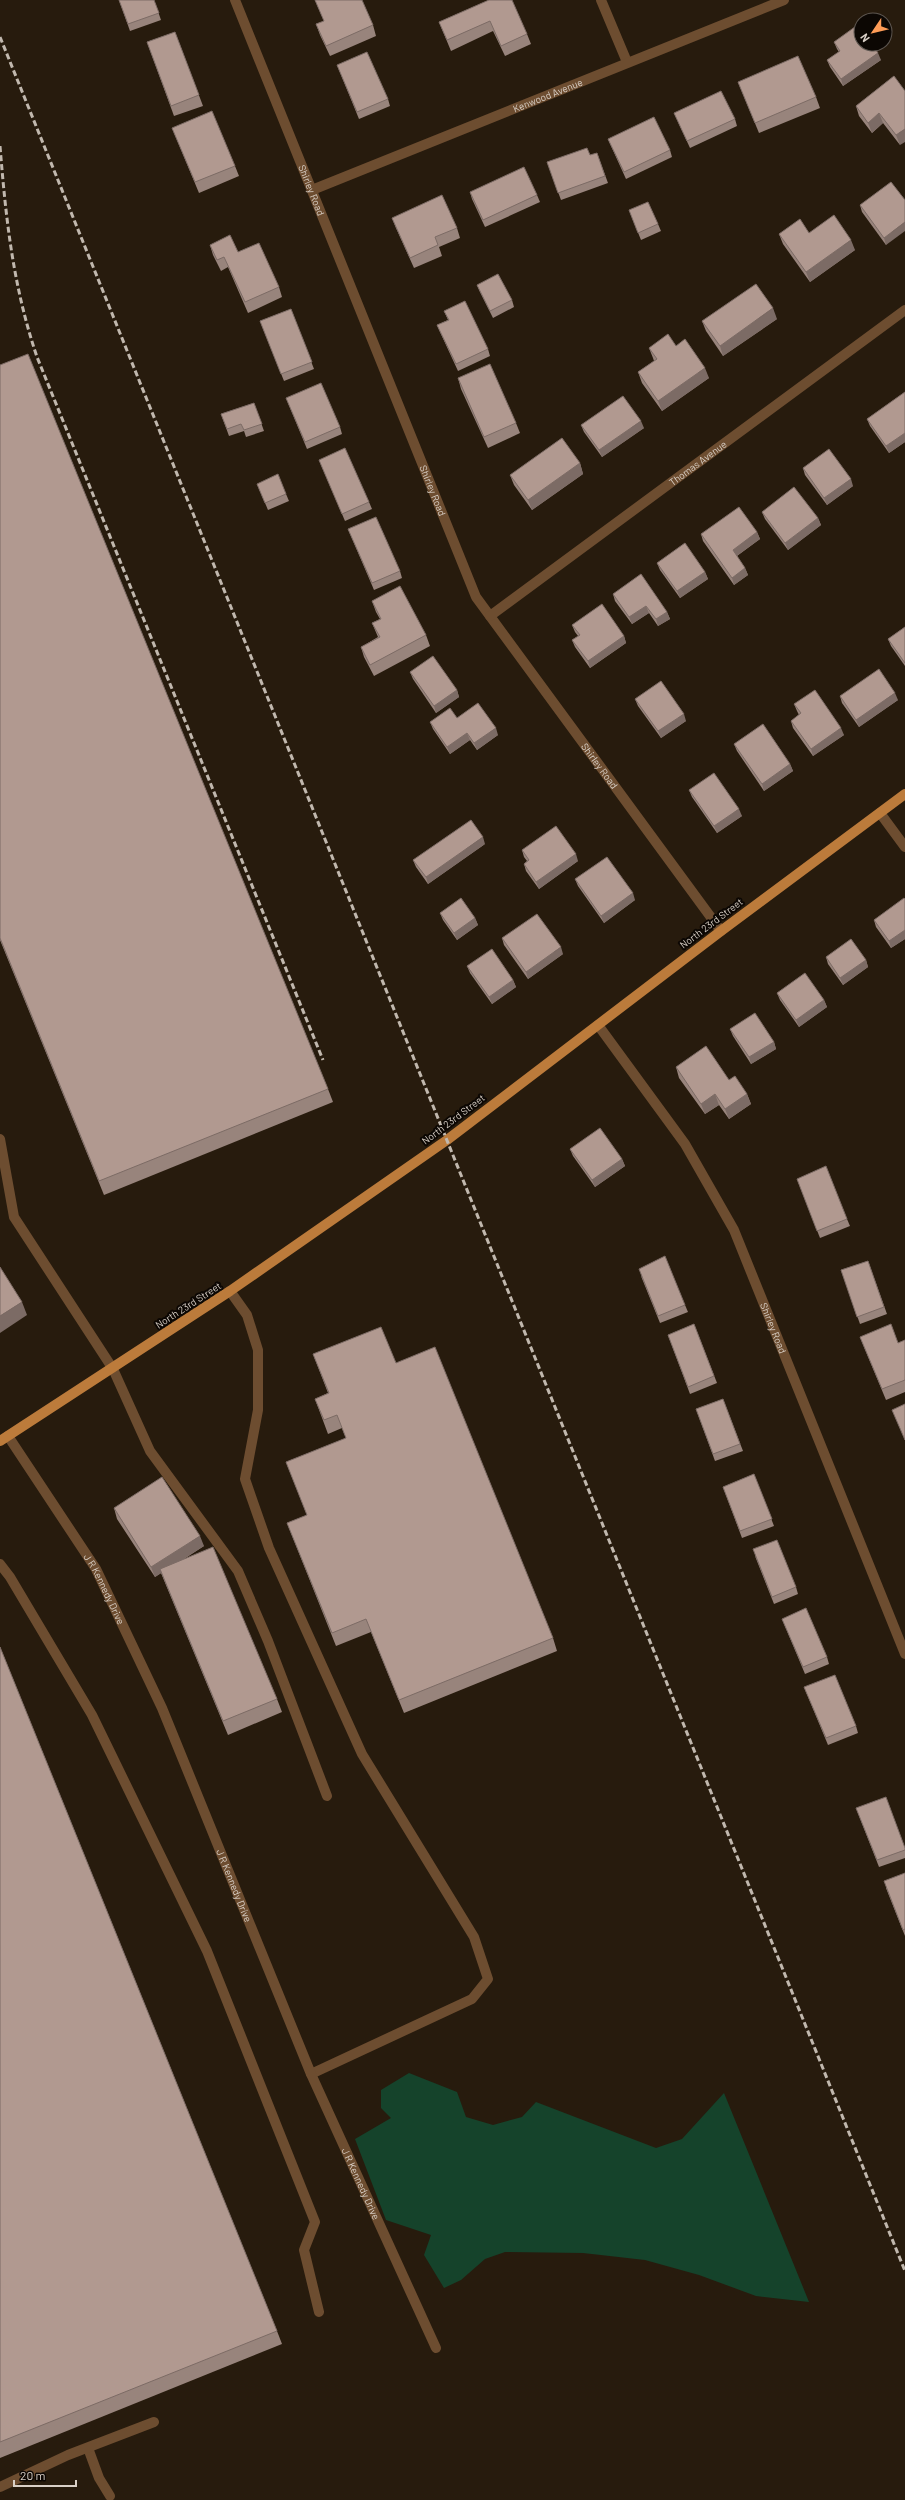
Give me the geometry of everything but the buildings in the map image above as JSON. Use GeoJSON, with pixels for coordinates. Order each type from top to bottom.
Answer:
{"type":"FeatureCollection","features":[{"type":"Feature","properties":{"kind":"main road","name":"North 23rd Street"},"geometry":{"type":"LineString","coordinates":[[4,1438],[114,1368],[230,1291],[447,1140],[721,931],[905,794]]}},
{"type":"Feature","properties":{"kind":"street","name":"Shirley Road"},"geometry":{"type":"LineString","coordinates":[[235,0],[476,597],[721,931]]}},
{"type":"Feature","properties":{"kind":"street"},"geometry":{"type":"LineString","coordinates":[[601,0],[627,62]]}},
{"type":"Feature","properties":{"kind":"street","name":"Kenwood Avenue"},"geometry":{"type":"LineString","coordinates":[[312,190],[784,0]]}},
{"type":"Feature","properties":{"kind":"street","name":"Thomas Avenue"},"geometry":{"type":"LineString","coordinates":[[490,616],[905,310]]}},
{"type":"Feature","properties":{"kind":"street"},"geometry":{"type":"LineString","coordinates":[[880,813],[905,846]]}},
{"type":"Feature","properties":{"kind":"street","name":"Shirley Road"},"geometry":{"type":"LineString","coordinates":[[598,1025],[685,1144],[734,1230],[905,1654]]}},
{"type":"Feature","properties":{"kind":"street"},"geometry":{"type":"LineString","coordinates":[[0,1139],[14,1217],[114,1368],[150,1452],[238,1571],[268,1641],[327,1796]]}},
{"type":"Feature","properties":{"kind":"street"},"geometry":{"type":"LineString","coordinates":[[230,1291],[248,1315],[258,1350],[258,1410],[245,1479],[269,1548],[362,1754],[474,1937],[488,1979],[472,1998],[312,2074]]}},
{"type":"Feature","properties":{"kind":"street","name":"J R Kennedy Drive"},"geometry":{"type":"LineString","coordinates":[[4,1438],[96,1569],[106,1590],[162,1708],[312,2074],[436,2348]]}},
{"type":"Feature","properties":{"kind":"street"},"geometry":{"type":"LineString","coordinates":[[0,1564],[10,1577],[92,1715],[207,1951],[315,2222],[304,2250],[319,2312]]}},
{"type":"Feature","properties":{"kind":"street"},"geometry":{"type":"LineString","coordinates":[[0,2487],[88,2448],[154,2422]]}},
{"type":"Feature","properties":{"kind":"street"},"geometry":{"type":"LineString","coordinates":[[88,2448],[99,2478],[110,2496]]}},
{"type":"Feature","properties":{"kind":"green space"},"geometry":{"type":"Polygon","coordinates":[[[409,2073],[457,2092],[466,2117],[493,2125],[522,2117],[536,2102],[656,2148],[682,2139],[724,2093],[809,2302],[756,2296],[699,2275],[645,2260],[583,2253],[505,2252],[485,2259],[461,2280],[444,2288],[424,2255],[431,2235],[386,2220],[355,2139],[391,2118],[381,2108],[381,2090],[409,2073]]]}},
{"type":"Feature","properties":{"kind":"railway"},"geometry":{"type":"LineString","coordinates":[[0,37],[905,2271]]}},
{"type":"Feature","properties":{"kind":"railway"},"geometry":{"type":"LineString","coordinates":[[0,146],[8,227],[16,279],[37,357],[323,1060]]}}]}
